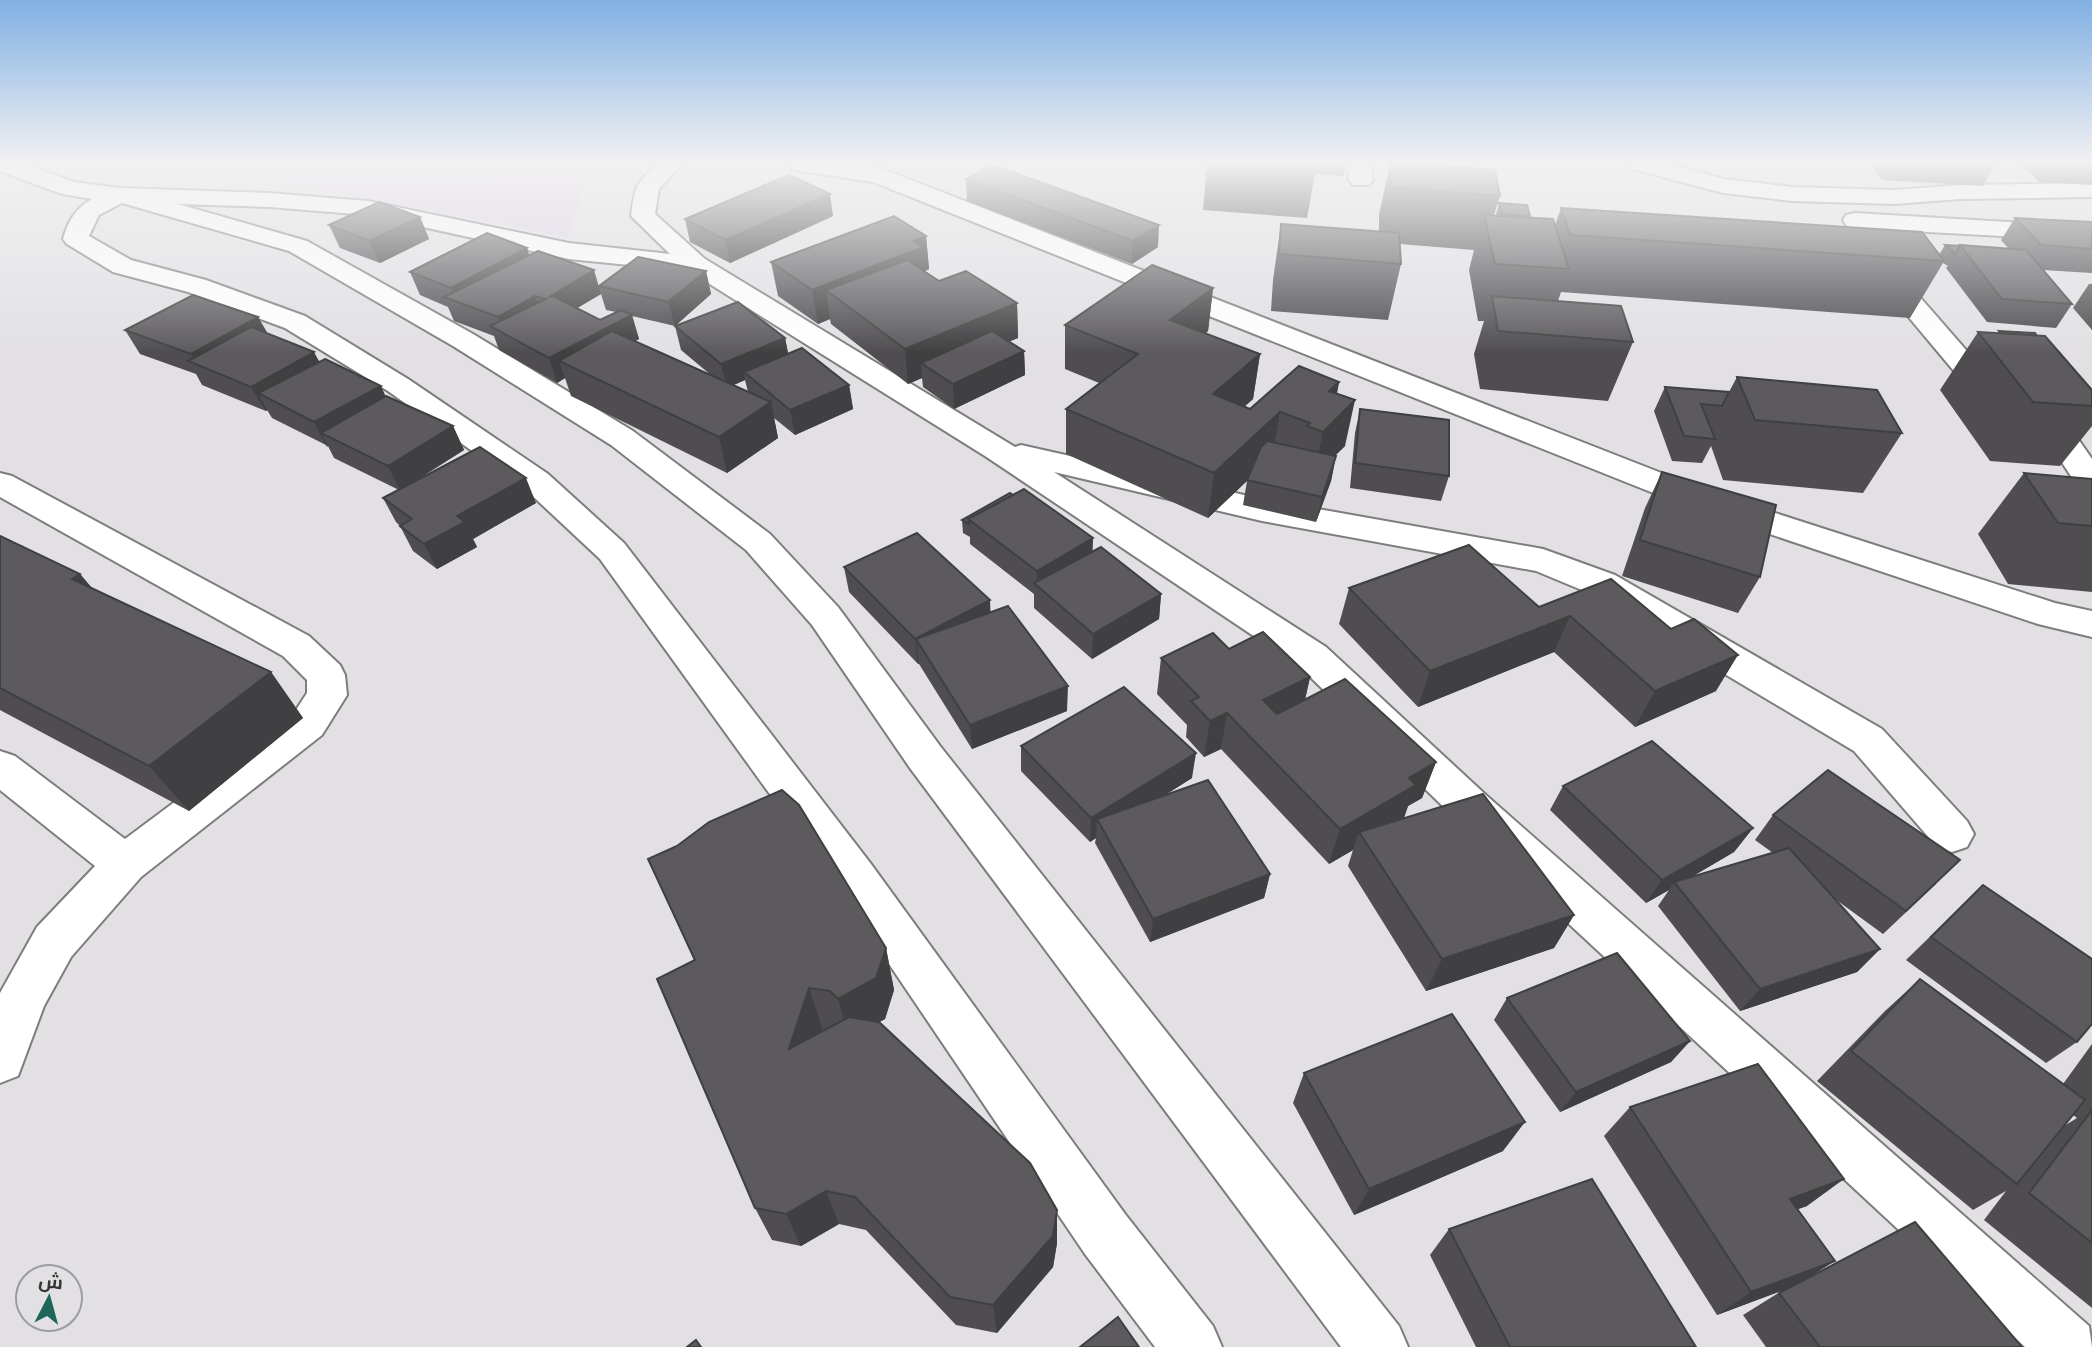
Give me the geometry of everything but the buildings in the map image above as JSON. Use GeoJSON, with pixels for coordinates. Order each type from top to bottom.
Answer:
{"type":"FeatureCollection","features":[{"type":"Feature","properties":{"kind":"street"},"geometry":{"type":"LineString","coordinates":[[79,227],[76,239],[122,266],[197,286],[295,322],[398,385],[536,481],[612,551],[855,877],[1105,1234],[1192,1347]]}},
{"type":"Feature","properties":{"kind":"street"},"geometry":{"type":"LineString","coordinates":[[231,227],[298,246],[463,340],[622,438],[758,542],[825,616],[925,757],[1378,1347]]}},
{"type":"Feature","properties":{"kind":"street"},"geometry":{"type":"LineString","coordinates":[[456,227],[569,251],[696,264]]}},
{"type":"Feature","properties":{"kind":"street"},"geometry":{"type":"LineString","coordinates":[[655,227],[696,264],[996,449],[1313,657],[1472,808],[2068,1347]]}},
{"type":"Feature","properties":{"kind":"street"},"geometry":{"type":"LineString","coordinates":[[1008,227],[1698,499],[2051,615],[2092,624]]}},
{"type":"Feature","properties":{"kind":"street"},"geometry":{"type":"LineString","coordinates":[[1859,227],[1895,284],[1963,364],[2051,401],[2092,483]]}},
{"type":"Feature","properties":{"kind":"street"},"geometry":{"type":"LineString","coordinates":[[1971,227],[2092,234]]}},
{"type":"Feature","properties":{"kind":"street"},"geometry":{"type":"LineString","coordinates":[[996,449],[1262,510],[1543,561],[1602,584],[1868,740],[1952,834]]}},
{"type":"Feature","properties":{"kind":"street"},"geometry":{"type":"LineString","coordinates":[[0,483],[296,646],[326,675],[327,695],[308,724],[125,864],[54,942],[22,998],[0,1059]]}},
{"type":"Feature","properties":{"kind":"street"},"geometry":{"type":"LineString","coordinates":[[0,767],[125,864]]}},
{"type":"Feature","properties":{"kind":"shaded area"},"geometry":{"type":"Polygon","coordinates":[[[514,227],[571,227],[568,237],[514,227]]]}}]}
